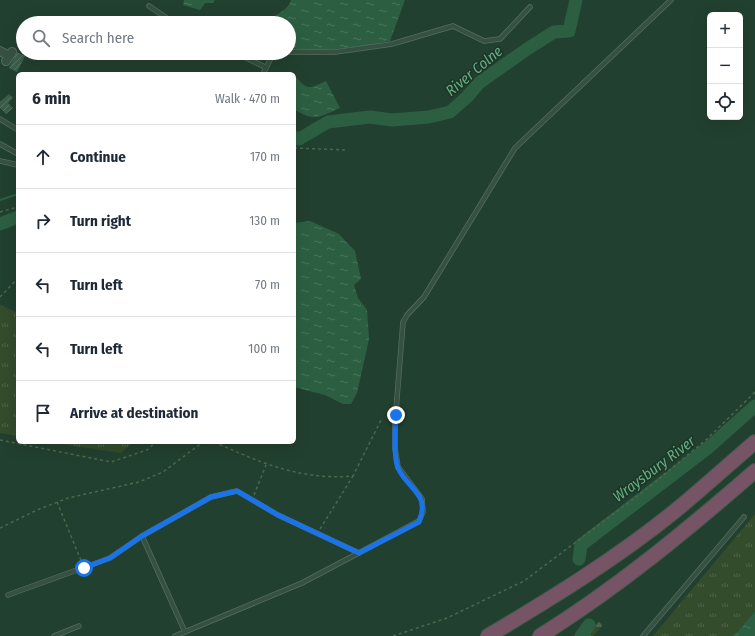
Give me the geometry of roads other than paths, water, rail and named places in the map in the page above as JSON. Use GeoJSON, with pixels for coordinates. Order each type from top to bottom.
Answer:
{"type":"FeatureCollection","features":[{"type":"Feature","properties":{"kind":"highway"},"geometry":{"type":"LineString","coordinates":[[488,636],[547,601],[614,556],[674,512],[755,442]]}},
{"type":"Feature","properties":{"kind":"highway"},"geometry":{"type":"LineString","coordinates":[[540,636],[614,587],[682,534],[755,471]]}},
{"type":"Feature","properties":{"kind":"street"},"geometry":{"type":"LineString","coordinates":[[0,51],[9,56]]}},
{"type":"Feature","properties":{"kind":"lane"},"geometry":{"type":"LineString","coordinates":[[175,636],[302,583],[419,522],[423,512],[422,499],[398,467],[395,448],[395,419],[403,322],[424,297],[515,148],[671,0]]}},
{"type":"Feature","properties":{"kind":"lane"},"geometry":{"type":"LineString","coordinates":[[149,6],[164,16]]}},
{"type":"Feature","properties":{"kind":"lane"},"geometry":{"type":"LineString","coordinates":[[296,52],[335,52],[392,44],[453,26],[484,41],[500,39],[530,7]]}},
{"type":"Feature","properties":{"kind":"lane"},"geometry":{"type":"LineString","coordinates":[[250,60],[265,67]]}},
{"type":"Feature","properties":{"kind":"lane"},"geometry":{"type":"LineString","coordinates":[[264,72],[270,60]]}},
{"type":"Feature","properties":{"kind":"lane"},"geometry":{"type":"LineString","coordinates":[[0,119],[16,129]]}},
{"type":"Feature","properties":{"kind":"lane"},"geometry":{"type":"LineString","coordinates":[[0,144],[16,153]]}},
{"type":"Feature","properties":{"kind":"lane"},"geometry":{"type":"LineString","coordinates":[[0,161],[16,165]]}},
{"type":"Feature","properties":{"kind":"lane"},"geometry":{"type":"LineString","coordinates":[[8,595],[110,558],[142,536],[211,497],[237,491],[278,515],[359,553]]}},
{"type":"Feature","properties":{"kind":"lane"},"geometry":{"type":"LineString","coordinates":[[643,636],[744,517]]}},
{"type":"Feature","properties":{"kind":"lane"},"geometry":{"type":"LineString","coordinates":[[142,536],[185,632]]}},
{"type":"Feature","properties":{"kind":"lane"},"geometry":{"type":"LineString","coordinates":[[54,636],[79,626]]}},
{"type":"Feature","properties":{"kind":"water"},"geometry":{"type":"Polygon","coordinates":[[[184,0],[215,0],[213,3],[205,3],[200,10],[183,5],[184,0]]]}},
{"type":"Feature","properties":{"kind":"water"},"geometry":{"type":"Polygon","coordinates":[[[291,0],[405,0],[390,41],[327,50],[296,49],[296,16],[275,16],[283,11],[291,0]]]}},
{"type":"Feature","properties":{"kind":"water"},"geometry":{"type":"Polygon","coordinates":[[[296,78],[307,87],[326,81],[340,108],[317,117],[306,116],[296,110],[296,78]]]}},
{"type":"Feature","properties":{"kind":"water"},"geometry":{"type":"Polygon","coordinates":[[[310,221],[339,234],[355,251],[361,279],[354,285],[358,298],[367,310],[369,339],[357,393],[351,404],[343,404],[325,395],[296,388],[296,223],[310,221]]]}},
{"type":"Feature","properties":{"kind":"water"},"geometry":{"type":"Polygon","coordinates":[[[755,611],[755,636],[734,636],[755,611]]]}},
{"type":"Feature","properties":{"kind":"waterway","name":"River Colne"},"geometry":{"type":"LineString","coordinates":[[296,138],[299,139],[328,122],[370,117],[392,120],[429,117],[450,112],[467,97],[479,83],[527,49],[554,32],[569,31],[576,0]]}},
{"type":"Feature","properties":{"kind":"waterway"},"geometry":{"type":"LineString","coordinates":[[0,200],[16,195]]}},
{"type":"Feature","properties":{"kind":"waterway","name":"River Colne"},"geometry":{"type":"LineString","coordinates":[[0,224],[16,218]]}},
{"type":"Feature","properties":{"kind":"waterway","name":"Wraysbury River"},"geometry":{"type":"LineString","coordinates":[[579,559],[581,545],[709,447],[755,406]]}},
{"type":"Feature","properties":{"kind":"waterway","name":"Wraysbury River"},"geometry":{"type":"LineString","coordinates":[[581,636],[589,625]]}}]}
